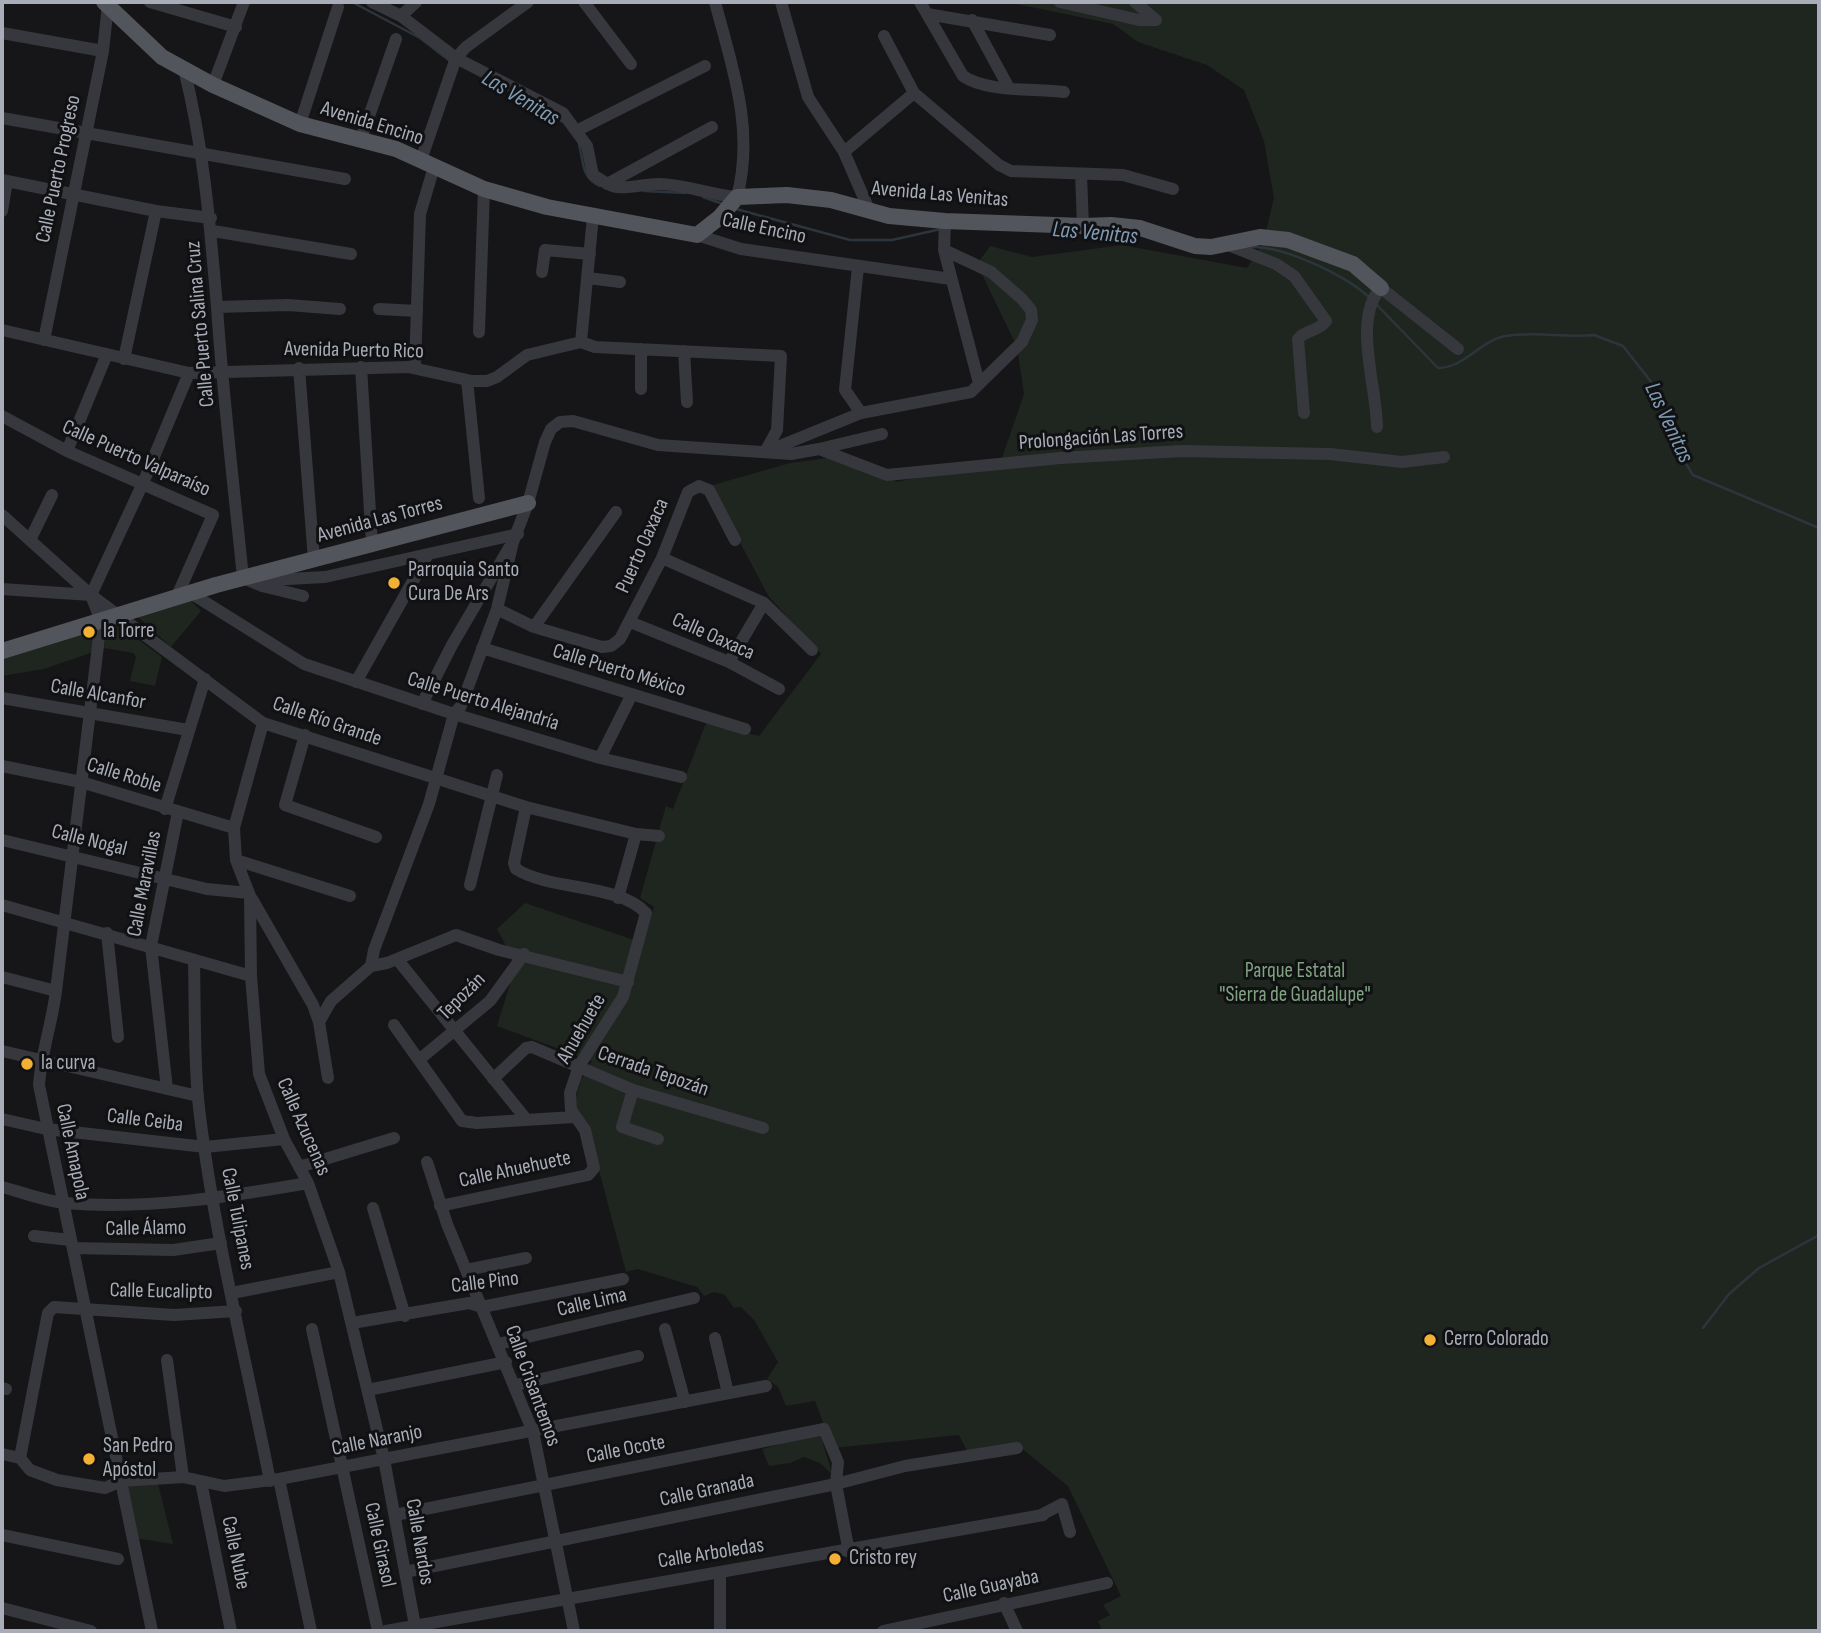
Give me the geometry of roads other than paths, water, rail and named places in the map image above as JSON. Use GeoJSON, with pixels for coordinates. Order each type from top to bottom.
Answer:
{"type":"FeatureCollection","features":[{"type":"Feature","properties":{"kind":"main road","name":"Avenida Encino"},"geometry":{"type":"LineString","coordinates":[[106,3],[148,46],[184,69],[300,124],[396,149],[484,189],[593,216],[697,235]]}},
{"type":"Feature","properties":{"kind":"main road","name":"Avenida Las Venitas"},"geometry":{"type":"LineString","coordinates":[[732,203],[787,195],[831,200],[870,212],[944,225],[1140,228],[1195,246],[1211,247],[1260,237],[1288,240],[1353,264],[1374,297]]}},
{"type":"Feature","properties":{"kind":"main road","name":"Calle Encino"},"geometry":{"type":"LineString","coordinates":[[697,235],[732,203]]}},
{"type":"Feature","properties":{"kind":"main road","name":"Avenida Las Torres"},"geometry":{"type":"LineString","coordinates":[[2,651],[122,616],[183,594],[528,503]]}},
{"type":"Feature","properties":{"kind":"street"},"geometry":{"type":"LineString","coordinates":[[150,2],[236,27]]}},
{"type":"Feature","properties":{"kind":"street"},"geometry":{"type":"LineString","coordinates":[[213,85],[244,2]]}},
{"type":"Feature","properties":{"kind":"street"},"geometry":{"type":"LineString","coordinates":[[372,2],[401,16],[455,62],[541,99],[562,113],[578,130],[587,146],[593,175],[607,184],[712,127]]}},
{"type":"Feature","properties":{"kind":"street"},"geometry":{"type":"LineString","coordinates":[[401,16],[416,2]]}},
{"type":"Feature","properties":{"kind":"street"},"geometry":{"type":"LineString","coordinates":[[415,369],[420,214],[427,164],[455,62],[466,47],[528,2]]}},
{"type":"Feature","properties":{"kind":"street"},"geometry":{"type":"LineString","coordinates":[[584,2],[631,64]]}},
{"type":"Feature","properties":{"kind":"street","name":"Calle Encino"},"geometry":{"type":"LineString","coordinates":[[715,2],[744,112],[741,181],[732,203]]}},
{"type":"Feature","properties":{"kind":"street"},"geometry":{"type":"LineString","coordinates":[[781,2],[808,97],[844,152],[870,212]]}},
{"type":"Feature","properties":{"kind":"street"},"geometry":{"type":"LineString","coordinates":[[920,2],[964,76],[972,82],[1026,92],[1064,92]]}},
{"type":"Feature","properties":{"kind":"street"},"geometry":{"type":"LineString","coordinates":[[1060,2],[1139,20],[1156,20],[1135,2]]}},
{"type":"Feature","properties":{"kind":"street","name":"Calle Puerto Progreso"},"geometry":{"type":"LineString","coordinates":[[44,340],[103,51],[106,3]]}},
{"type":"Feature","properties":{"kind":"street"},"geometry":{"type":"LineString","coordinates":[[300,124],[338,7]]}},
{"type":"Feature","properties":{"kind":"street"},"geometry":{"type":"LineString","coordinates":[[927,14],[1050,35]]}},
{"type":"Feature","properties":{"kind":"street"},"geometry":{"type":"LineString","coordinates":[[972,20],[1009,88]]}},
{"type":"Feature","properties":{"kind":"street"},"geometry":{"type":"LineString","coordinates":[[2,33],[103,51]]}},
{"type":"Feature","properties":{"kind":"street"},"geometry":{"type":"LineString","coordinates":[[884,36],[914,93],[999,165],[1011,171],[1123,175],[1173,189]]}},
{"type":"Feature","properties":{"kind":"street"},"geometry":{"type":"LineString","coordinates":[[361,139],[396,39]]}},
{"type":"Feature","properties":{"kind":"street"},"geometry":{"type":"LineString","coordinates":[[578,130],[705,65]]}},
{"type":"Feature","properties":{"kind":"street","name":"Calle Puerto Salina Cruz"},"geometry":{"type":"LineString","coordinates":[[184,69],[202,155],[212,225],[217,307],[243,578]]}},
{"type":"Feature","properties":{"kind":"street"},"geometry":{"type":"LineString","coordinates":[[844,152],[914,93]]}},
{"type":"Feature","properties":{"kind":"street"},"geometry":{"type":"LineString","coordinates":[[2,118],[345,179]]}},
{"type":"Feature","properties":{"kind":"street"},"geometry":{"type":"LineString","coordinates":[[1081,174],[1083,226]]}},
{"type":"Feature","properties":{"kind":"street"},"geometry":{"type":"LineString","coordinates":[[2,211],[4,180],[351,254]]}},
{"type":"Feature","properties":{"kind":"street","name":"Avenida Las Venitas"},"geometry":{"type":"LineString","coordinates":[[607,184],[618,188],[679,185],[732,203]]}},
{"type":"Feature","properties":{"kind":"street"},"geometry":{"type":"LineString","coordinates":[[479,332],[484,189]]}},
{"type":"Feature","properties":{"kind":"street"},"geometry":{"type":"LineString","coordinates":[[124,359],[156,211]]}},
{"type":"Feature","properties":{"kind":"street"},"geometry":{"type":"LineString","coordinates":[[581,342],[593,216]]}},
{"type":"Feature","properties":{"kind":"street"},"geometry":{"type":"LineString","coordinates":[[944,225],[944,250],[975,388]]}},
{"type":"Feature","properties":{"kind":"street","name":"Calle Encino"},"geometry":{"type":"LineString","coordinates":[[697,235],[741,249],[951,279]]}},
{"type":"Feature","properties":{"kind":"street"},"geometry":{"type":"LineString","coordinates":[[1224,243],[1276,264],[1294,276],[1326,321],[1320,329],[1302,333],[1297,339],[1304,413]]}},
{"type":"Feature","properties":{"kind":"street"},"geometry":{"type":"LineString","coordinates":[[542,272],[545,250],[590,254]]}},
{"type":"Feature","properties":{"kind":"street"},"geometry":{"type":"LineString","coordinates":[[765,452],[861,413],[975,388],[1023,342],[1032,320],[1031,310],[991,272],[944,250]]}},
{"type":"Feature","properties":{"kind":"street"},"geometry":{"type":"LineString","coordinates":[[858,267],[845,390],[861,413]]}},
{"type":"Feature","properties":{"kind":"street"},"geometry":{"type":"LineString","coordinates":[[588,278],[620,282]]}},
{"type":"Feature","properties":{"kind":"street"},"geometry":{"type":"LineString","coordinates":[[1374,297],[1367,338],[1377,427]]}},
{"type":"Feature","properties":{"kind":"street","name":"Avenida Las Venitas"},"geometry":{"type":"LineString","coordinates":[[1374,297],[1458,349]]}},
{"type":"Feature","properties":{"kind":"street"},"geometry":{"type":"LineString","coordinates":[[217,307],[288,305],[340,309]]}},
{"type":"Feature","properties":{"kind":"street"},"geometry":{"type":"LineString","coordinates":[[379,309],[417,311]]}},
{"type":"Feature","properties":{"kind":"street","name":"Avenida Puerto Rico"},"geometry":{"type":"LineString","coordinates":[[2,330],[189,373],[361,367],[415,369],[467,380],[487,381],[498,377],[527,355],[581,342],[594,347],[781,356],[777,430],[765,452]]}},
{"type":"Feature","properties":{"kind":"street"},"geometry":{"type":"LineString","coordinates":[[641,349],[641,389]]}},
{"type":"Feature","properties":{"kind":"street"},"geometry":{"type":"LineString","coordinates":[[684,351],[687,402]]}},
{"type":"Feature","properties":{"kind":"street"},"geometry":{"type":"LineString","coordinates":[[67,451],[107,354]]}},
{"type":"Feature","properties":{"kind":"street"},"geometry":{"type":"LineString","coordinates":[[361,367],[372,544]]}},
{"type":"Feature","properties":{"kind":"street"},"geometry":{"type":"LineString","coordinates":[[299,368],[314,560]]}},
{"type":"Feature","properties":{"kind":"street"},"geometry":{"type":"LineString","coordinates":[[2,589],[91,595],[143,484],[189,373]]}},
{"type":"Feature","properties":{"kind":"street"},"geometry":{"type":"LineString","coordinates":[[467,380],[479,498]]}},
{"type":"Feature","properties":{"kind":"street","name":"Calle Puerto Valparaíso"},"geometry":{"type":"LineString","coordinates":[[2,416],[67,451],[213,515],[183,594]]}},
{"type":"Feature","properties":{"kind":"street","name":"Prolongación Las Torres"},"geometry":{"type":"LineString","coordinates":[[528,503],[551,429],[560,422],[573,421],[658,445],[791,454],[819,449],[887,474],[1060,458],[1182,451],[1330,454],[1402,462],[1444,457]]}},
{"type":"Feature","properties":{"kind":"street"},"geometry":{"type":"LineString","coordinates":[[819,449],[882,434]]}},
{"type":"Feature","properties":{"kind":"street","name":"Puerto Oaxaca"},"geometry":{"type":"LineString","coordinates":[[534,627],[602,647],[611,646],[630,622],[662,558],[688,492],[699,486],[709,490],[735,540]]}},
{"type":"Feature","properties":{"kind":"street"},"geometry":{"type":"LineString","coordinates":[[30,540],[52,495]]}},
{"type":"Feature","properties":{"kind":"street"},"geometry":{"type":"LineString","coordinates":[[371,966],[436,780],[454,715],[461,706],[497,609],[515,538],[528,503]]}},
{"type":"Feature","properties":{"kind":"street"},"geometry":{"type":"LineString","coordinates":[[497,609],[534,627],[616,512]]}},
{"type":"Feature","properties":{"kind":"street","name":"Calle Río Grande"},"geometry":{"type":"LineString","coordinates":[[2,515],[91,595],[263,723],[526,807],[636,834],[659,836]]}},
{"type":"Feature","properties":{"kind":"street"},"geometry":{"type":"LineString","coordinates":[[422,704],[452,645],[515,538]]}},
{"type":"Feature","properties":{"kind":"street","name":"Avenida Las Torres"},"geometry":{"type":"LineString","coordinates":[[262,586],[269,580],[325,578],[371,565],[515,538]]}},
{"type":"Feature","properties":{"kind":"street"},"geometry":{"type":"LineString","coordinates":[[356,682],[427,555]]}},
{"type":"Feature","properties":{"kind":"street"},"geometry":{"type":"LineString","coordinates":[[662,558],[764,603],[813,650]]}},
{"type":"Feature","properties":{"kind":"street"},"geometry":{"type":"LineString","coordinates":[[243,578],[262,586],[303,596]]}},
{"type":"Feature","properties":{"kind":"street","name":"Calle Puerto Alejandría"},"geometry":{"type":"LineString","coordinates":[[183,594],[304,664],[454,715],[600,758],[681,777]]}},
{"type":"Feature","properties":{"kind":"street","name":"Calle Amapola"},"geometry":{"type":"LineString","coordinates":[[91,595],[101,621],[57,991],[50,1032],[40,1062],[39,1085],[152,1631]]}},
{"type":"Feature","properties":{"kind":"street"},"geometry":{"type":"LineString","coordinates":[[729,662],[764,603]]}},
{"type":"Feature","properties":{"kind":"street","name":"Calle Oaxaca"},"geometry":{"type":"LineString","coordinates":[[630,622],[729,662],[779,689]]}},
{"type":"Feature","properties":{"kind":"street","name":"Calle Puerto México"},"geometry":{"type":"LineString","coordinates":[[482,648],[745,729]]}},
{"type":"Feature","properties":{"kind":"street","name":"Calle Maravillas"},"geometry":{"type":"LineString","coordinates":[[165,809],[205,679]]}},
{"type":"Feature","properties":{"kind":"street"},"geometry":{"type":"LineString","coordinates":[[600,758],[631,696]]}},
{"type":"Feature","properties":{"kind":"street","name":"Calle Alcanfor"},"geometry":{"type":"LineString","coordinates":[[2,698],[188,730]]}},
{"type":"Feature","properties":{"kind":"street","name":"Calle Azucenas"},"geometry":{"type":"LineString","coordinates":[[263,723],[234,828],[236,860],[250,894],[251,976],[259,1074],[284,1139],[308,1184],[339,1272],[384,1459]]}},
{"type":"Feature","properties":{"kind":"street"},"geometry":{"type":"LineString","coordinates":[[305,735],[285,805],[376,838]]}},
{"type":"Feature","properties":{"kind":"street","name":"Calle Roble"},"geometry":{"type":"LineString","coordinates":[[2,766],[81,782],[234,828]]}},
{"type":"Feature","properties":{"kind":"street"},"geometry":{"type":"LineString","coordinates":[[470,885],[497,775]]}},
{"type":"Feature","properties":{"kind":"street"},"geometry":{"type":"LineString","coordinates":[[526,807],[514,863],[516,869],[618,898],[636,834]]}},
{"type":"Feature","properties":{"kind":"street","name":"Calle Maravillas"},"geometry":{"type":"LineString","coordinates":[[167,1089],[151,946],[178,812]]}},
{"type":"Feature","properties":{"kind":"street","name":"Calle Nogal"},"geometry":{"type":"LineString","coordinates":[[2,840],[207,890],[250,894]]}},
{"type":"Feature","properties":{"kind":"street"},"geometry":{"type":"LineString","coordinates":[[236,860],[351,896]]}},
{"type":"Feature","properties":{"kind":"street"},"geometry":{"type":"LineString","coordinates":[[250,894],[313,1005],[319,1022],[328,1078]]}},
{"type":"Feature","properties":{"kind":"street","name":"Ahuehuete"},"geometry":{"type":"LineString","coordinates":[[594,1168],[585,1130],[574,1117],[570,1093],[579,1066],[623,996],[646,914],[640,907],[618,898]]}},
{"type":"Feature","properties":{"kind":"street"},"geometry":{"type":"LineString","coordinates":[[2,905],[251,976]]}},
{"type":"Feature","properties":{"kind":"street"},"geometry":{"type":"LineString","coordinates":[[107,933],[118,1037]]}},
{"type":"Feature","properties":{"kind":"street"},"geometry":{"type":"LineString","coordinates":[[319,1022],[331,1001],[371,966],[397,960],[442,938],[456,935],[499,950],[524,954],[628,982]]}},
{"type":"Feature","properties":{"kind":"street","name":"Tepozán"},"geometry":{"type":"LineString","coordinates":[[420,1059],[455,1033],[490,1001],[524,954]]}},
{"type":"Feature","properties":{"kind":"street","name":"Calle Tulipanes"},"geometry":{"type":"LineString","coordinates":[[194,960],[198,1096],[213,1199],[236,1311],[311,1631]]}},
{"type":"Feature","properties":{"kind":"street"},"geometry":{"type":"LineString","coordinates":[[397,960],[526,1119]]}},
{"type":"Feature","properties":{"kind":"street"},"geometry":{"type":"LineString","coordinates":[[2,977],[57,991]]}},
{"type":"Feature","properties":{"kind":"street"},"geometry":{"type":"LineString","coordinates":[[394,1025],[461,1121],[477,1124],[574,1117]]}},
{"type":"Feature","properties":{"kind":"street","name":"Cerrada Tepozán"},"geometry":{"type":"LineString","coordinates":[[493,1079],[526,1048],[532,1047],[633,1090],[763,1128]]}},
{"type":"Feature","properties":{"kind":"street"},"geometry":{"type":"LineString","coordinates":[[2,1051],[40,1062],[198,1096]]}},
{"type":"Feature","properties":{"kind":"street"},"geometry":{"type":"LineString","coordinates":[[633,1090],[622,1127],[658,1139]]}},
{"type":"Feature","properties":{"kind":"street","name":"Calle Ceiba"},"geometry":{"type":"LineString","coordinates":[[2,1119],[46,1129],[205,1147],[284,1139]]}},
{"type":"Feature","properties":{"kind":"street"},"geometry":{"type":"LineString","coordinates":[[299,1167],[394,1138]]}},
{"type":"Feature","properties":{"kind":"street","name":"Calle Crisantemos"},"geometry":{"type":"LineString","coordinates":[[427,1163],[440,1206],[516,1385],[533,1432],[574,1631]]}},
{"type":"Feature","properties":{"kind":"street","name":"Calle Ahuehuete"},"geometry":{"type":"LineString","coordinates":[[440,1206],[589,1175],[594,1168]]}},
{"type":"Feature","properties":{"kind":"street"},"geometry":{"type":"LineString","coordinates":[[2,1187],[62,1203],[130,1205],[213,1199],[308,1184]]}},
{"type":"Feature","properties":{"kind":"street"},"geometry":{"type":"LineString","coordinates":[[373,1208],[405,1316]]}},
{"type":"Feature","properties":{"kind":"street","name":"Calle Álamo"},"geometry":{"type":"LineString","coordinates":[[34,1236],[71,1244],[173,1250],[221,1243]]}},
{"type":"Feature","properties":{"kind":"street"},"geometry":{"type":"LineString","coordinates":[[466,1270],[526,1258]]}},
{"type":"Feature","properties":{"kind":"street"},"geometry":{"type":"LineString","coordinates":[[232,1293],[339,1272]]}},
{"type":"Feature","properties":{"kind":"street","name":"Calle Pino"},"geometry":{"type":"LineString","coordinates":[[352,1323],[469,1303],[482,1307],[623,1279]]}},
{"type":"Feature","properties":{"kind":"street","name":"Calle Lima"},"geometry":{"type":"LineString","coordinates":[[498,1344],[694,1298]]}},
{"type":"Feature","properties":{"kind":"street","name":"Calle Eucalipto"},"geometry":{"type":"LineString","coordinates":[[20,1458],[48,1313],[54,1307],[174,1315],[236,1311]]}},
{"type":"Feature","properties":{"kind":"street","name":"Calle Girasol"},"geometry":{"type":"LineString","coordinates":[[312,1329],[378,1631]]}},
{"type":"Feature","properties":{"kind":"street"},"geometry":{"type":"LineString","coordinates":[[665,1329],[685,1402]]}},
{"type":"Feature","properties":{"kind":"street"},"geometry":{"type":"LineString","coordinates":[[716,1338],[728,1393]]}},
{"type":"Feature","properties":{"kind":"street"},"geometry":{"type":"LineString","coordinates":[[516,1385],[638,1356]]}},
{"type":"Feature","properties":{"kind":"street"},"geometry":{"type":"LineString","coordinates":[[167,1360],[183,1477]]}},
{"type":"Feature","properties":{"kind":"street"},"geometry":{"type":"LineString","coordinates":[[368,1390],[506,1362]]}},
{"type":"Feature","properties":{"kind":"street","name":"Calle Naranjo"},"geometry":{"type":"LineString","coordinates":[[2,1454],[20,1458],[30,1470],[57,1480],[105,1488],[121,1481],[183,1477],[224,1486],[275,1480],[766,1386]]}},
{"type":"Feature","properties":{"kind":"street","name":"Calle Ocote"},"geometry":{"type":"LineString","coordinates":[[395,1515],[824,1429],[838,1462],[836,1484]]}},
{"type":"Feature","properties":{"kind":"street","name":"Calle Granada"},"geometry":{"type":"LineString","coordinates":[[405,1572],[836,1484],[905,1466],[1017,1448]]}},
{"type":"Feature","properties":{"kind":"street","name":"Calle Nardos"},"geometry":{"type":"LineString","coordinates":[[384,1459],[416,1629]]}},
{"type":"Feature","properties":{"kind":"street","name":"Calle Nube"},"geometry":{"type":"LineString","coordinates":[[201,1482],[231,1631]]}},
{"type":"Feature","properties":{"kind":"street"},"geometry":{"type":"LineString","coordinates":[[836,1484],[849,1552]]}},
{"type":"Feature","properties":{"kind":"street","name":"Calle Arboledas"},"geometry":{"type":"LineString","coordinates":[[386,1631],[416,1629],[567,1598],[849,1552],[1042,1515],[1062,1504],[1070,1532]]}},
{"type":"Feature","properties":{"kind":"street"},"geometry":{"type":"LineString","coordinates":[[2,1535],[118,1559]]}},
{"type":"Feature","properties":{"kind":"street"},"geometry":{"type":"LineString","coordinates":[[720,1572],[720,1631]]}},
{"type":"Feature","properties":{"kind":"street","name":"Calle Guayaba"},"geometry":{"type":"LineString","coordinates":[[883,1631],[1107,1583]]}},
{"type":"Feature","properties":{"kind":"street"},"geometry":{"type":"LineString","coordinates":[[1004,1603],[1017,1631]]}},
{"type":"Feature","properties":{"kind":"street"},"geometry":{"type":"LineString","coordinates":[[2,1608],[90,1631]]}},
{"type":"Feature","properties":{"kind":"waterway","name":"Las Venitas"},"geometry":{"type":"LineString","coordinates":[[352,2],[420,38],[450,61]]}},
{"type":"Feature","properties":{"kind":"waterway","name":"Las Venitas"},"geometry":{"type":"LineString","coordinates":[[552,114],[563,122]]}},
{"type":"Feature","properties":{"kind":"waterway","name":"Las Venitas"},"geometry":{"type":"LineString","coordinates":[[579,145],[586,174],[600,186]]}},
{"type":"Feature","properties":{"kind":"waterway","name":"Las Venitas"},"geometry":{"type":"LineString","coordinates":[[644,191],[686,193]]}},
{"type":"Feature","properties":{"kind":"waterway","name":"Las Venitas"},"geometry":{"type":"LineString","coordinates":[[703,197],[723,204]]}},
{"type":"Feature","properties":{"kind":"waterway","name":"Las Venitas"},"geometry":{"type":"LineString","coordinates":[[736,209],[850,240],[892,240],[941,229]]}},
{"type":"Feature","properties":{"kind":"waterway","name":"Las Venitas"},"geometry":{"type":"LineString","coordinates":[[1249,247],[1279,251],[1313,263],[1345,280],[1370,298]]}},
{"type":"Feature","properties":{"kind":"waterway","name":"Las Venitas"},"geometry":{"type":"LineString","coordinates":[[1377,305],[1438,368],[1456,364],[1488,343],[1506,336],[1594,335],[1623,346],[1652,383],[1664,404],[1673,443],[1693,475],[1819,528]]}},
{"type":"Feature","properties":{"kind":"waterway","name":"Las Venitas"},"geometry":{"type":"LineString","coordinates":[[1703,1328],[1729,1294],[1759,1268],[1819,1235]]}},
{"type":"Feature","properties":{"kind":"place","name":"Parroquia Santo Cura De Ars"},"geometry":{"type":"Point","coordinates":[394,583]}},
{"type":"Feature","properties":{"kind":"place","name":"la Torre"},"geometry":{"type":"Point","coordinates":[89,632]}},
{"type":"Feature","properties":{"kind":"place","name":"la curva"},"geometry":{"type":"Point","coordinates":[27,1064]}},
{"type":"Feature","properties":{"kind":"place","name":"Cerro Colorado"},"geometry":{"type":"Point","coordinates":[1430,1340]}},
{"type":"Feature","properties":{"kind":"place","name":"San Pedro Apóstol"},"geometry":{"type":"Point","coordinates":[89,1459]}},
{"type":"Feature","properties":{"kind":"place","name":"Cristo rey"},"geometry":{"type":"Point","coordinates":[835,1559]}},
{"type":"Feature","properties":{"kind":"park label","name":"Parque Estatal \"Sierra de Guadalupe\""},"geometry":{"type":"Point","coordinates":[1295,984]}}]}
